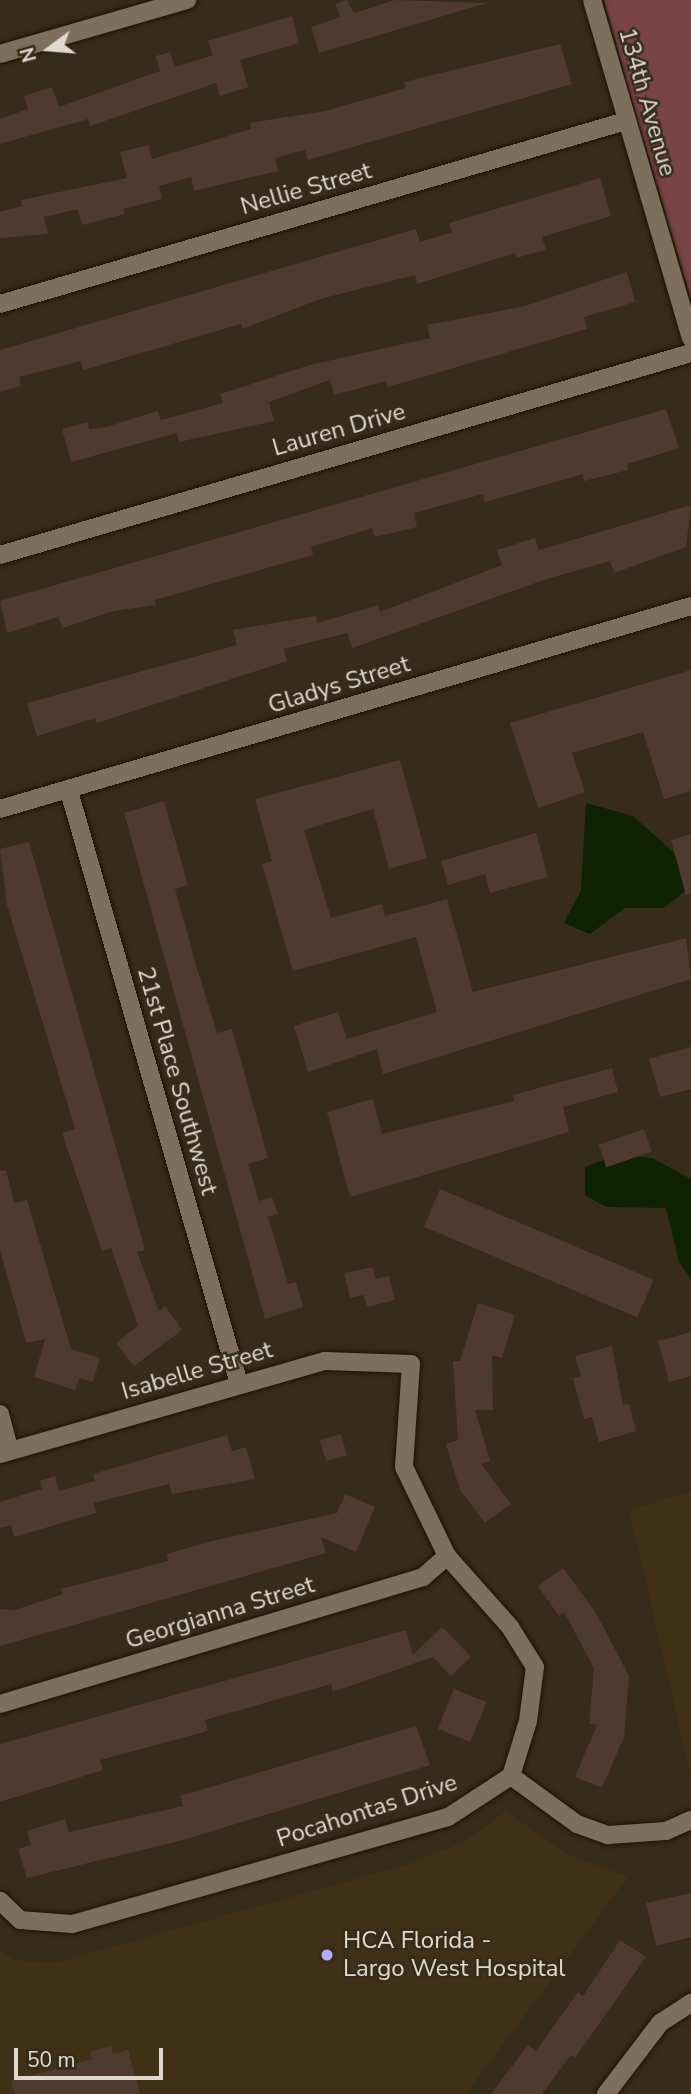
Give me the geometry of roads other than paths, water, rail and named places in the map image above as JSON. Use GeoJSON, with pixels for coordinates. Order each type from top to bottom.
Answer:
{"type":"FeatureCollection","features":[{"type":"Feature","properties":{"kind":"street"},"geometry":{"type":"LineString","coordinates":[[0,54],[187,0]]}},
{"type":"Feature","properties":{"kind":"street","name":"134th Avenue"},"geometry":{"type":"LineString","coordinates":[[592,0],[691,338]]}},
{"type":"Feature","properties":{"kind":"street","name":"Nellie Street"},"geometry":{"type":"LineString","coordinates":[[0,304],[626,121]]}},
{"type":"Feature","properties":{"kind":"street","name":"Lauren Drive"},"geometry":{"type":"LineString","coordinates":[[0,555],[691,353]]}},
{"type":"Feature","properties":{"kind":"street","name":"Gladys Street"},"geometry":{"type":"LineString","coordinates":[[0,809],[691,607]]}},
{"type":"Feature","properties":{"kind":"street","name":"21st Place Southwest"},"geometry":{"type":"LineString","coordinates":[[68,791],[239,1384]]}},
{"type":"Feature","properties":{"kind":"street","name":"Isabelle Street"},"geometry":{"type":"LineString","coordinates":[[5,1453],[325,1361],[411,1364],[404,1467],[447,1556]]}},
{"type":"Feature","properties":{"kind":"street"},"geometry":{"type":"LineString","coordinates":[[0,1414],[5,1453]]}},
{"type":"Feature","properties":{"kind":"street"},"geometry":{"type":"LineString","coordinates":[[447,1556],[510,1627],[535,1667],[528,1721],[511,1776],[577,1824],[608,1835],[657,1833],[691,1820]]}},
{"type":"Feature","properties":{"kind":"street","name":"Georgianna Street"},"geometry":{"type":"LineString","coordinates":[[0,1704],[423,1577],[447,1556]]}},
{"type":"Feature","properties":{"kind":"street","name":"Pocahontas Drive"},"geometry":{"type":"LineString","coordinates":[[0,1901],[20,1920],[72,1924],[448,1816],[511,1776]]}},
{"type":"Feature","properties":{"kind":"street"},"geometry":{"type":"LineString","coordinates":[[606,2094],[660,2023],[691,2003]]}},
{"type":"Feature","properties":{"kind":"place","name":"HCA Florida - Largo West Hospital"},"geometry":{"type":"Point","coordinates":[327,1955]}}]}
